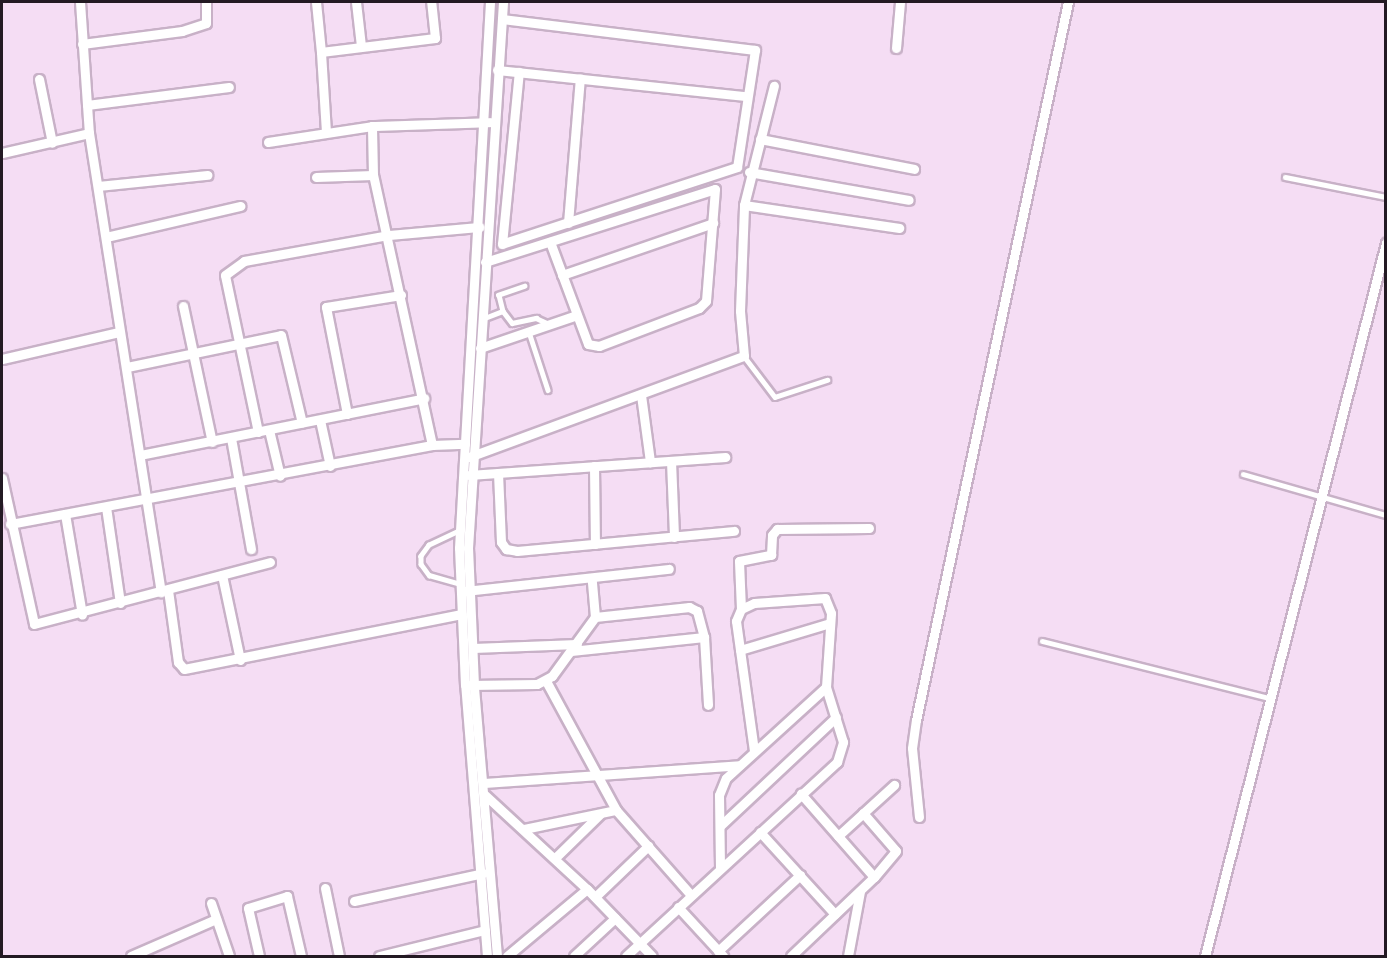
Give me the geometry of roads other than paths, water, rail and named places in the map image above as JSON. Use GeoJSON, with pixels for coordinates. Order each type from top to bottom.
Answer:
{"type":"FeatureCollection","features":[{"type":"Feature","properties":{"kind":"street"},"geometry":{"type":"LineString","coordinates":[[80,2],[89,133],[147,500],[180,667],[240,660],[462,614]]}},
{"type":"Feature","properties":{"kind":"street"},"geometry":{"type":"LineString","coordinates":[[82,44],[182,31],[206,23],[206,2]]}},
{"type":"Feature","properties":{"kind":"street"},"geometry":{"type":"LineString","coordinates":[[316,2],[326,132]]}},
{"type":"Feature","properties":{"kind":"street"},"geometry":{"type":"LineString","coordinates":[[356,2],[361,46]]}},
{"type":"Feature","properties":{"kind":"street"},"geometry":{"type":"LineString","coordinates":[[321,52],[435,38],[431,2]]}},
{"type":"Feature","properties":{"kind":"street"},"geometry":{"type":"LineString","coordinates":[[490,2],[490,122],[485,262],[480,348],[469,457],[462,614],[484,783],[497,957]]}},
{"type":"Feature","properties":{"kind":"street"},"geometry":{"type":"LineString","coordinates":[[469,457],[465,444],[480,227],[490,122],[496,96],[503,2]]}},
{"type":"Feature","properties":{"kind":"street"},"geometry":{"type":"LineString","coordinates":[[896,48],[900,2]]}},
{"type":"Feature","properties":{"kind":"street"},"geometry":{"type":"LineString","coordinates":[[919,817],[912,748],[916,720],[1068,2]]}},
{"type":"Feature","properties":{"kind":"street"},"geometry":{"type":"LineString","coordinates":[[502,19],[756,50],[746,96],[737,167],[502,244],[519,72]]}},
{"type":"Feature","properties":{"kind":"street"},"geometry":{"type":"LineString","coordinates":[[497,70],[746,96]]}},
{"type":"Feature","properties":{"kind":"street"},"geometry":{"type":"LineString","coordinates":[[568,223],[580,78]]}},
{"type":"Feature","properties":{"kind":"street"},"geometry":{"type":"LineString","coordinates":[[39,79],[52,143]]}},
{"type":"Feature","properties":{"kind":"street"},"geometry":{"type":"LineString","coordinates":[[469,457],[744,356],[740,311],[744,205],[749,172],[774,86]]}},
{"type":"Feature","properties":{"kind":"street"},"geometry":{"type":"LineString","coordinates":[[87,105],[229,87]]}},
{"type":"Feature","properties":{"kind":"street"},"geometry":{"type":"LineString","coordinates":[[268,142],[372,126],[490,122]]}},
{"type":"Feature","properties":{"kind":"street"},"geometry":{"type":"LineString","coordinates":[[372,126],[373,175],[424,398],[432,445]]}},
{"type":"Feature","properties":{"kind":"street"},"geometry":{"type":"LineString","coordinates":[[2,151],[52,143],[89,133]]}},
{"type":"Feature","properties":{"kind":"street"},"geometry":{"type":"LineString","coordinates":[[760,139],[914,169]]}},
{"type":"Feature","properties":{"kind":"street"},"geometry":{"type":"LineString","coordinates":[[749,172],[909,200]]}},
{"type":"Feature","properties":{"kind":"street"},"geometry":{"type":"LineString","coordinates":[[98,186],[207,175]]}},
{"type":"Feature","properties":{"kind":"street"},"geometry":{"type":"LineString","coordinates":[[316,177],[373,175]]}},
{"type":"Feature","properties":{"kind":"street"},"geometry":{"type":"LineString","coordinates":[[485,262],[715,189],[708,294],[699,308],[594,347],[588,344],[550,242]]}},
{"type":"Feature","properties":{"kind":"street"},"geometry":{"type":"LineString","coordinates":[[744,205],[899,228]]}},
{"type":"Feature","properties":{"kind":"street"},"geometry":{"type":"LineString","coordinates":[[106,237],[240,206]]}},
{"type":"Feature","properties":{"kind":"street"},"geometry":{"type":"LineString","coordinates":[[562,275],[713,223]]}},
{"type":"Feature","properties":{"kind":"street"},"geometry":{"type":"LineString","coordinates":[[258,432],[225,275],[244,261],[388,235],[480,227]]}},
{"type":"Feature","properties":{"kind":"street"},"geometry":{"type":"LineString","coordinates":[[1205,957],[1320,496],[1386,243]]}},
{"type":"Feature","properties":{"kind":"street"},"geometry":{"type":"LineString","coordinates":[[347,414],[326,307],[401,295]]}},
{"type":"Feature","properties":{"kind":"street"},"geometry":{"type":"LineString","coordinates":[[183,306],[212,442]]}},
{"type":"Feature","properties":{"kind":"street"},"geometry":{"type":"LineString","coordinates":[[480,348],[577,315]]}},
{"type":"Feature","properties":{"kind":"street"},"geometry":{"type":"LineString","coordinates":[[2,359],[119,332]]}},
{"type":"Feature","properties":{"kind":"street"},"geometry":{"type":"LineString","coordinates":[[127,367],[194,355],[281,335],[302,423]]}},
{"type":"Feature","properties":{"kind":"street"},"geometry":{"type":"LineString","coordinates":[[641,395],[650,462]]}},
{"type":"Feature","properties":{"kind":"street"},"geometry":{"type":"LineString","coordinates":[[140,455],[424,398]]}},
{"type":"Feature","properties":{"kind":"street"},"geometry":{"type":"LineString","coordinates":[[320,420],[330,466]]}},
{"type":"Feature","properties":{"kind":"street"},"geometry":{"type":"LineString","coordinates":[[269,430],[280,476]]}},
{"type":"Feature","properties":{"kind":"street"},"geometry":{"type":"LineString","coordinates":[[231,438],[242,482],[251,549]]}},
{"type":"Feature","properties":{"kind":"street"},"geometry":{"type":"LineString","coordinates":[[10,524],[280,476],[432,445],[465,444]]}},
{"type":"Feature","properties":{"kind":"street"},"geometry":{"type":"LineString","coordinates":[[468,475],[725,457]]}},
{"type":"Feature","properties":{"kind":"street"},"geometry":{"type":"LineString","coordinates":[[671,460],[674,537]]}},
{"type":"Feature","properties":{"kind":"street"},"geometry":{"type":"LineString","coordinates":[[594,466],[596,544]]}},
{"type":"Feature","properties":{"kind":"street"},"geometry":{"type":"LineString","coordinates":[[498,473],[501,542],[506,549],[517,551],[734,531]]}},
{"type":"Feature","properties":{"kind":"street"},"geometry":{"type":"LineString","coordinates":[[468,475],[459,531],[463,589],[473,648],[470,685],[488,957]]}},
{"type":"Feature","properties":{"kind":"street"},"geometry":{"type":"LineString","coordinates":[[2,478],[10,524],[34,624],[82,615],[270,562]]}},
{"type":"Feature","properties":{"kind":"street"},"geometry":{"type":"LineString","coordinates":[[106,507],[120,603]]}},
{"type":"Feature","properties":{"kind":"street"},"geometry":{"type":"LineString","coordinates":[[65,514],[82,615]]}},
{"type":"Feature","properties":{"kind":"street"},"geometry":{"type":"LineString","coordinates":[[754,751],[736,621],[741,609],[739,561],[771,555],[772,535],[777,528],[869,528]]}},
{"type":"Feature","properties":{"kind":"street"},"geometry":{"type":"LineString","coordinates":[[463,589],[592,579],[669,570]]}},
{"type":"Feature","properties":{"kind":"street"},"geometry":{"type":"LineString","coordinates":[[222,575],[240,660]]}},
{"type":"Feature","properties":{"kind":"street"},"geometry":{"type":"LineString","coordinates":[[470,685],[537,684],[546,681],[595,617],[592,579]]}},
{"type":"Feature","properties":{"kind":"street"},"geometry":{"type":"LineString","coordinates":[[626,957],[720,867],[837,762],[842,752],[836,717],[826,687],[830,604],[825,598],[754,603],[741,609]]}},
{"type":"Feature","properties":{"kind":"street"},"geometry":{"type":"LineString","coordinates":[[595,617],[689,607],[701,618],[708,705]]}},
{"type":"Feature","properties":{"kind":"street"},"geometry":{"type":"LineString","coordinates":[[740,650],[830,623]]}},
{"type":"Feature","properties":{"kind":"street"},"geometry":{"type":"LineString","coordinates":[[473,648],[574,647],[704,637]]}},
{"type":"Feature","properties":{"kind":"street"},"geometry":{"type":"LineString","coordinates":[[546,681],[616,810],[691,895]]}},
{"type":"Feature","properties":{"kind":"street"},"geometry":{"type":"LineString","coordinates":[[720,867],[721,788],[738,765],[826,687]]}},
{"type":"Feature","properties":{"kind":"street"},"geometry":{"type":"LineString","coordinates":[[720,826],[836,717]]}},
{"type":"Feature","properties":{"kind":"street"},"geometry":{"type":"LineString","coordinates":[[484,783],[738,765]]}},
{"type":"Feature","properties":{"kind":"street"},"geometry":{"type":"LineString","coordinates":[[838,836],[894,785]]}},
{"type":"Feature","properties":{"kind":"street"},"geometry":{"type":"LineString","coordinates":[[801,794],[874,877]]}},
{"type":"Feature","properties":{"kind":"street"},"geometry":{"type":"LineString","coordinates":[[485,795],[587,889],[652,957]]}},
{"type":"Feature","properties":{"kind":"street"},"geometry":{"type":"LineString","coordinates":[[524,829],[616,810]]}},
{"type":"Feature","properties":{"kind":"street"},"geometry":{"type":"LineString","coordinates":[[791,957],[874,877],[896,851],[863,813]]}},
{"type":"Feature","properties":{"kind":"street"},"geometry":{"type":"LineString","coordinates":[[555,858],[600,814]]}},
{"type":"Feature","properties":{"kind":"street"},"geometry":{"type":"LineString","coordinates":[[760,832],[835,914]]}},
{"type":"Feature","properties":{"kind":"street"},"geometry":{"type":"LineString","coordinates":[[595,897],[648,846]]}},
{"type":"Feature","properties":{"kind":"street"},"geometry":{"type":"LineString","coordinates":[[354,901],[483,873]]}},
{"type":"Feature","properties":{"kind":"street"},"geometry":{"type":"LineString","coordinates":[[678,907],[720,954],[800,875]]}},
{"type":"Feature","properties":{"kind":"street"},"geometry":{"type":"LineString","coordinates":[[325,888],[339,957]]}},
{"type":"Feature","properties":{"kind":"street"},"geometry":{"type":"LineString","coordinates":[[507,957],[587,889]]}},
{"type":"Feature","properties":{"kind":"street"},"geometry":{"type":"LineString","coordinates":[[848,957],[860,890]]}},
{"type":"Feature","properties":{"kind":"street"},"geometry":{"type":"LineString","coordinates":[[259,957],[248,908],[287,896],[301,957]]}},
{"type":"Feature","properties":{"kind":"street"},"geometry":{"type":"LineString","coordinates":[[211,903],[229,957]]}},
{"type":"Feature","properties":{"kind":"street"},"geometry":{"type":"LineString","coordinates":[[574,957],[615,918]]}},
{"type":"Feature","properties":{"kind":"street"},"geometry":{"type":"LineString","coordinates":[[131,957],[216,919]]}},
{"type":"Feature","properties":{"kind":"street"},"geometry":{"type":"LineString","coordinates":[[379,957],[415,952],[485,930]]}},
{"type":"Feature","properties":{"kind":"lane"},"geometry":{"type":"LineString","coordinates":[[1285,177],[1386,197]]}},
{"type":"Feature","properties":{"kind":"lane"},"geometry":{"type":"LineString","coordinates":[[525,286],[499,295],[503,311],[512,323],[536,318],[550,324]]}},
{"type":"Feature","properties":{"kind":"lane"},"geometry":{"type":"LineString","coordinates":[[482,319],[503,311]]}},
{"type":"Feature","properties":{"kind":"lane"},"geometry":{"type":"LineString","coordinates":[[529,332],[548,390]]}},
{"type":"Feature","properties":{"kind":"lane"},"geometry":{"type":"LineString","coordinates":[[744,356],[775,397],[827,380]]}},
{"type":"Feature","properties":{"kind":"lane"},"geometry":{"type":"LineString","coordinates":[[1243,474],[1386,515]]}},
{"type":"Feature","properties":{"kind":"lane"},"geometry":{"type":"LineString","coordinates":[[459,531],[429,545],[421,556],[421,564],[429,575],[463,589]]}},
{"type":"Feature","properties":{"kind":"lane"},"geometry":{"type":"LineString","coordinates":[[1042,641],[1271,699]]}}]}
